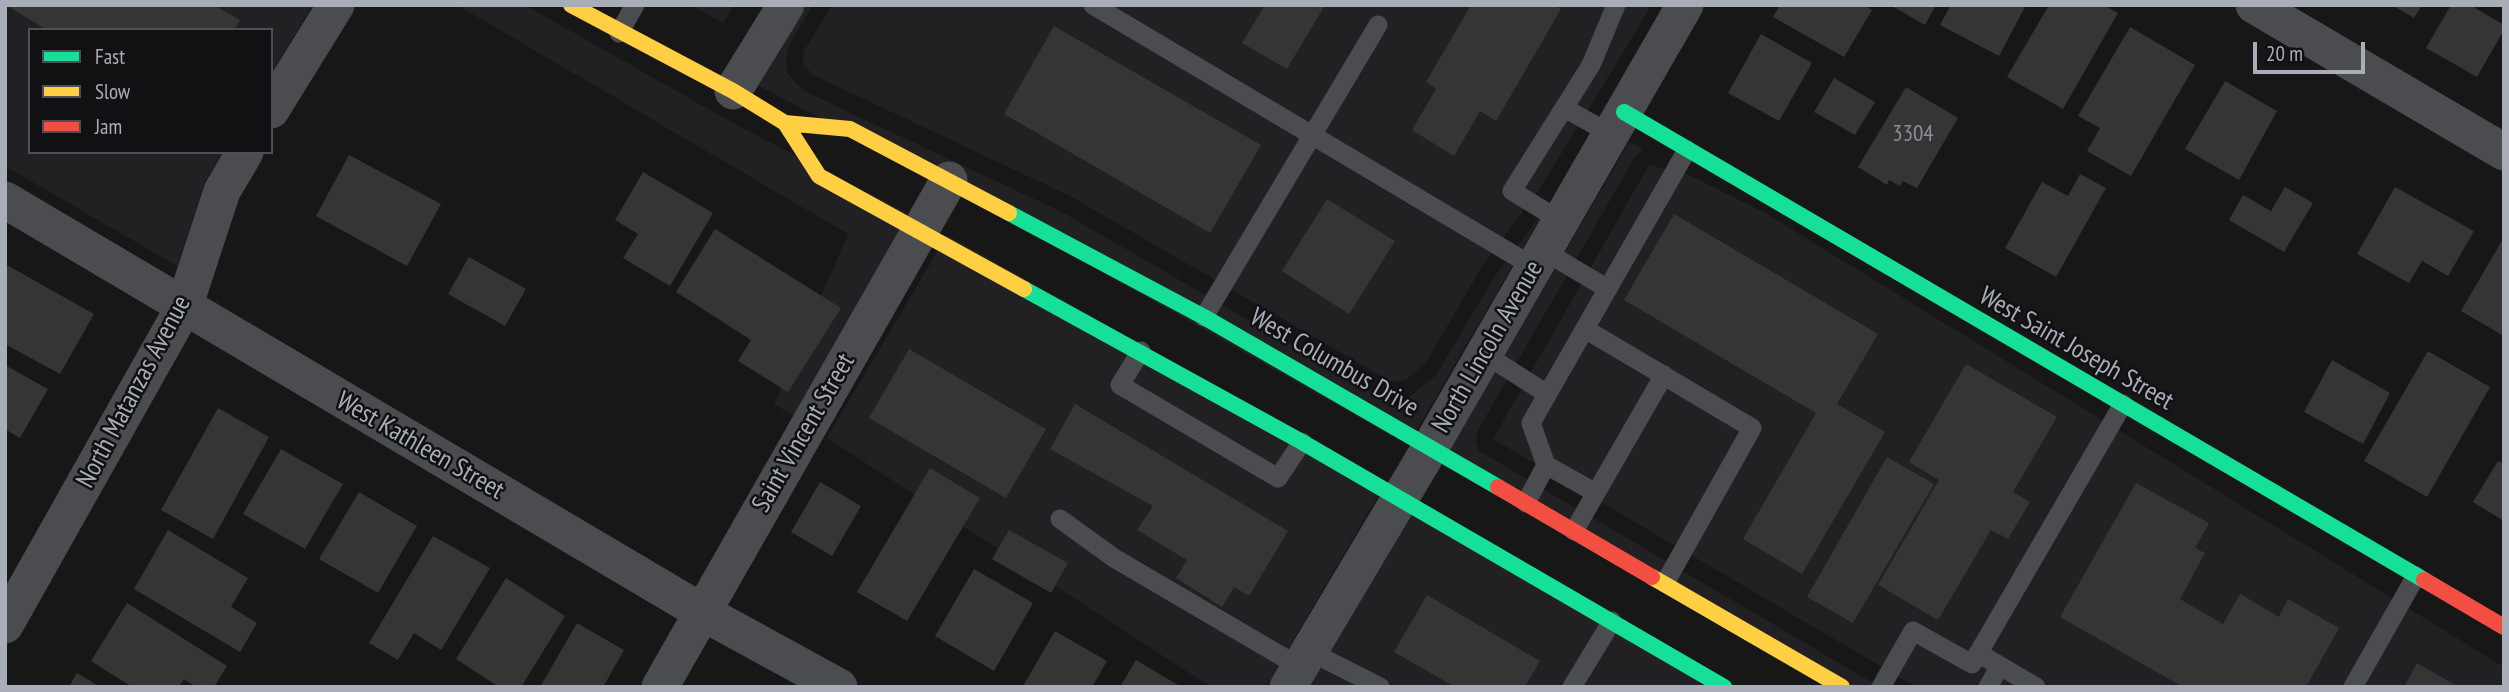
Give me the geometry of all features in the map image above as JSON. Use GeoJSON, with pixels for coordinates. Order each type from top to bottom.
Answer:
{"type":"FeatureCollection","features":[{"type":"Feature","properties":{"kind":"main road","name":"West Columbus Drive"},"geometry":{"type":"LineString","coordinates":[[570,5],[733,91],[785,123],[819,176],[1302,442],[1724,687]]}},
{"type":"Feature","properties":{"kind":"main road","name":"West Columbus Drive"},"geometry":{"type":"LineString","coordinates":[[785,123],[850,129],[949,180],[1204,317],[1842,687]]}},
{"type":"Feature","properties":{"kind":"main road","name":"West Saint Joseph Street"},"geometry":{"type":"LineString","coordinates":[[1618,123],[1687,150],[2504,627]]}},
{"type":"Feature","properties":{"kind":"street"},"geometry":{"type":"LineString","coordinates":[[733,91],[786,5]]}},
{"type":"Feature","properties":{"kind":"street","name":"North Lincoln Avenue"},"geometry":{"type":"LineString","coordinates":[[1299,668],[1685,5]]}},
{"type":"Feature","properties":{"kind":"street"},"geometry":{"type":"LineString","coordinates":[[2254,5],[2504,152]]}},
{"type":"Feature","properties":{"kind":"street"},"geometry":{"type":"LineString","coordinates":[[273,106],[327,8]]}},
{"type":"Feature","properties":{"kind":"street","name":"North Matanzas Avenue"},"geometry":{"type":"LineString","coordinates":[[5,625],[184,307],[222,191],[245,154]]}},
{"type":"Feature","properties":{"kind":"street","name":"Saint Vincent Street"},"geometry":{"type":"LineString","coordinates":[[660,687],[949,180]]}},
{"type":"Feature","properties":{"kind":"street","name":"West Kathleen Street"},"geometry":{"type":"LineString","coordinates":[[5,200],[702,612],[839,687]]}},
{"type":"Feature","properties":{"kind":"lane"},"geometry":{"type":"LineString","coordinates":[[619,33],[635,5]]}},
{"type":"Feature","properties":{"kind":"lane"},"geometry":{"type":"LineString","coordinates":[[1093,5],[1311,137],[1546,246],[1608,289]]}},
{"type":"Feature","properties":{"kind":"lane"},"geometry":{"type":"LineString","coordinates":[[1546,246],[1511,191],[1591,65],[1616,5]]}},
{"type":"Feature","properties":{"kind":"lane"},"geometry":{"type":"LineString","coordinates":[[1204,317],[1378,25]]}},
{"type":"Feature","properties":{"kind":"lane"},"geometry":{"type":"LineString","coordinates":[[1564,108],[1618,123]]}},
{"type":"Feature","properties":{"kind":"lane"},"geometry":{"type":"LineString","coordinates":[[1596,493],[1546,465],[1531,423],[1687,150]]}},
{"type":"Feature","properties":{"kind":"lane"},"geometry":{"type":"LineString","coordinates":[[1585,329],[1752,428],[1665,583]]}},
{"type":"Feature","properties":{"kind":"lane"},"geometry":{"type":"LineString","coordinates":[[1140,351],[1120,385],[1278,478],[1302,442]]}},
{"type":"Feature","properties":{"kind":"lane"},"geometry":{"type":"LineString","coordinates":[[1483,354],[1547,394]]}},
{"type":"Feature","properties":{"kind":"lane"},"geometry":{"type":"LineString","coordinates":[[1574,531],[1664,375]]}},
{"type":"Feature","properties":{"kind":"lane"},"geometry":{"type":"LineString","coordinates":[[1881,687],[1913,631],[1972,664],[2123,404]]}},
{"type":"Feature","properties":{"kind":"lane"},"geometry":{"type":"LineString","coordinates":[[1526,503],[1546,465]]}},
{"type":"Feature","properties":{"kind":"lane"},"geometry":{"type":"LineString","coordinates":[[1059,519],[1114,558],[1299,668],[1380,687]]}},
{"type":"Feature","properties":{"kind":"lane"},"geometry":{"type":"LineString","coordinates":[[2353,687],[2416,576]]}},
{"type":"Feature","properties":{"kind":"lane"},"geometry":{"type":"LineString","coordinates":[[1572,687],[1612,621]]}},
{"type":"Feature","properties":{"kind":"lane"},"geometry":{"type":"LineString","coordinates":[[1978,653],[2036,687]]}},
{"type":"Feature","properties":{"kind":"lane"},"geometry":{"type":"LineString","coordinates":[[1988,687],[2000,666]]}},
{"type":"Feature","properties":{"kind":"shaded area"},"geometry":{"type":"Polygon","coordinates":[[[5,5],[313,5],[273,71],[273,28],[28,28],[28,154],[222,154],[205,181],[177,266],[5,166],[5,5]]]}},
{"type":"Feature","properties":{"kind":"shaded area"},"geometry":{"type":"Polygon","coordinates":[[[457,5],[525,5],[733,123],[913,216],[795,417],[774,404],[848,234],[457,5]]]}},
{"type":"Feature","properties":{"kind":"shaded area"},"geometry":{"type":"Polygon","coordinates":[[[690,5],[734,5],[723,23],[690,5]]]}},
{"type":"Feature","properties":{"kind":"shaded area"},"geometry":{"type":"Polygon","coordinates":[[[807,5],[813,5],[788,47],[786,64],[788,74],[804,91],[1062,212],[1388,399],[1408,398],[1437,374],[1495,276],[1546,208],[1408,445],[935,178],[757,85],[807,5]]]}},
{"type":"Feature","properties":{"kind":"shaded area"},"geometry":{"type":"Polygon","coordinates":[[[832,5],[1649,5],[1650,8],[1541,187],[1482,267],[1426,362],[1405,381],[1390,381],[1070,196],[813,75],[803,64],[804,51],[832,5]]]}},
{"type":"Feature","properties":{"kind":"shaded area"},"geometry":{"type":"Polygon","coordinates":[[[1630,141],[1643,149],[1635,157],[1478,430],[1476,442],[1479,451],[1880,687],[1826,687],[1441,464],[1630,141]]]}},
{"type":"Feature","properties":{"kind":"shaded area"},"geometry":{"type":"Polygon","coordinates":[[[1649,165],[1687,174],[1767,214],[2504,667],[2504,687],[1916,687],[1493,439],[1649,165]]]}},
{"type":"Feature","properties":{"kind":"shaded area"},"geometry":{"type":"Polygon","coordinates":[[[947,235],[1386,482],[1266,687],[1211,687],[827,438],[947,235]]]}},
{"type":"Feature","properties":{"kind":"shaded area"},"geometry":{"type":"Polygon","coordinates":[[[1420,501],[1739,687],[1310,687],[1420,501]]]}},
{"type":"Feature","properties":{"kind":"building"},"geometry":{"type":"Polygon","coordinates":[[[6,5],[214,5],[240,20],[235,28],[44,28],[6,5]]]}},
{"type":"Feature","properties":{"kind":"building"},"geometry":{"type":"Polygon","coordinates":[[[1265,5],[1325,5],[1287,69],[1242,43],[1265,5]]]}},
{"type":"Feature","properties":{"kind":"building"},"geometry":{"type":"Polygon","coordinates":[[[1471,5],[1554,5],[1561,9],[1496,121],[1480,111],[1454,156],[1412,130],[1436,89],[1426,82],[1471,5]]]}},
{"type":"Feature","properties":{"kind":"building"},"geometry":{"type":"Polygon","coordinates":[[[1780,5],[1864,5],[1872,10],[1844,57],[1773,17],[1780,5]]]}},
{"type":"Feature","properties":{"kind":"building"},"geometry":{"type":"Polygon","coordinates":[[[1890,5],[1936,5],[1925,25],[1890,5]]]}},
{"type":"Feature","properties":{"kind":"building"},"geometry":{"type":"Polygon","coordinates":[[[1951,5],[2026,5],[1999,56],[1940,25],[1951,5]]]}},
{"type":"Feature","properties":{"kind":"building"},"geometry":{"type":"Polygon","coordinates":[[[2049,5],[2104,5],[2118,13],[2063,109],[2007,77],[2049,5]]]}},
{"type":"Feature","properties":{"kind":"building"},"geometry":{"type":"Polygon","coordinates":[[[2392,5],[2422,5],[2414,18],[2392,5]]]}},
{"type":"Feature","properties":{"kind":"building"},"geometry":{"type":"Polygon","coordinates":[[[2451,5],[2470,5],[2504,25],[2504,30],[2477,77],[2426,48],[2451,5]]]}},
{"type":"Feature","properties":{"kind":"building"},"geometry":{"type":"Polygon","coordinates":[[[1054,26],[1261,145],[1210,233],[1004,114],[1054,26]]]}},
{"type":"Feature","properties":{"kind":"building"},"geometry":{"type":"Polygon","coordinates":[[[2130,27],[2195,65],[2131,176],[2087,151],[2100,128],[2078,116],[2130,27]]]}},
{"type":"Feature","properties":{"kind":"building"},"geometry":{"type":"Polygon","coordinates":[[[1761,34],[1812,63],[1779,121],[1728,93],[1761,34]]]}},
{"type":"Feature","properties":{"kind":"building"},"geometry":{"type":"Polygon","coordinates":[[[1834,78],[1875,102],[1855,135],[1814,112],[1834,78]]]}},
{"type":"Feature","properties":{"kind":"building"},"geometry":{"type":"Polygon","coordinates":[[[2225,81],[2277,111],[2239,180],[2185,149],[2225,81]]]}},
{"type":"Feature","properties":{"kind":"building"},"geometry":{"type":"Polygon","coordinates":[[[1906,87],[1958,118],[1917,188],[1903,181],[1900,186],[1889,180],[1887,185],[1858,167],[1906,87]]]}},
{"type":"Feature","properties":{"kind":"building"},"geometry":{"type":"Polygon","coordinates":[[[349,155],[441,204],[407,266],[316,216],[349,155]]]}},
{"type":"Feature","properties":{"kind":"building"},"geometry":{"type":"Polygon","coordinates":[[[643,172],[713,213],[670,286],[623,258],[638,234],[615,220],[643,172]]]}},
{"type":"Feature","properties":{"kind":"building"},"geometry":{"type":"Polygon","coordinates":[[[2080,174],[2106,188],[2056,277],[2005,248],[2042,182],[2068,196],[2080,174]]]}},
{"type":"Feature","properties":{"kind":"building"},"geometry":{"type":"Polygon","coordinates":[[[2285,187],[2313,203],[2284,252],[2229,220],[2243,195],[2271,211],[2285,187]]]}},
{"type":"Feature","properties":{"kind":"building"},"geometry":{"type":"Polygon","coordinates":[[[2395,187],[2474,231],[2448,276],[2422,261],[2409,283],[2357,254],[2395,187]]]}},
{"type":"Feature","properties":{"kind":"building"},"geometry":{"type":"Polygon","coordinates":[[[1327,199],[1395,241],[1349,314],[1282,271],[1327,199]]]}},
{"type":"Feature","properties":{"kind":"building"},"geometry":{"type":"Polygon","coordinates":[[[1674,214],[1878,334],[1837,404],[1885,432],[1802,574],[1743,539],[1816,413],[1624,300],[1674,214]]]}},
{"type":"Feature","properties":{"kind":"building"},"geometry":{"type":"Polygon","coordinates":[[[715,229],[841,308],[788,392],[738,361],[751,340],[676,292],[715,229]]]}},
{"type":"Feature","properties":{"kind":"building"},"geometry":{"type":"Polygon","coordinates":[[[2504,237],[2504,336],[2461,311],[2504,237]]]}},
{"type":"Feature","properties":{"kind":"building"},"geometry":{"type":"Polygon","coordinates":[[[469,257],[526,289],[505,326],[448,294],[469,257]]]}},
{"type":"Feature","properties":{"kind":"building"},"geometry":{"type":"Polygon","coordinates":[[[5,264],[94,314],[60,374],[5,344],[5,264]]]}},
{"type":"Feature","properties":{"kind":"building"},"geometry":{"type":"Polygon","coordinates":[[[909,349],[1046,429],[1006,498],[869,418],[909,349]]]}},
{"type":"Feature","properties":{"kind":"building"},"geometry":{"type":"Polygon","coordinates":[[[2428,351],[2490,387],[2427,497],[2364,461],[2428,351]]]}},
{"type":"Feature","properties":{"kind":"building"},"geometry":{"type":"Polygon","coordinates":[[[2332,360],[2390,393],[2363,444],[2304,412],[2332,360]]]}},
{"type":"Feature","properties":{"kind":"building"},"geometry":{"type":"Polygon","coordinates":[[[1966,364],[2057,417],[2013,492],[2030,502],[2008,539],[1991,530],[1938,620],[1878,585],[1939,480],[1909,462],[1966,364]]]}},
{"type":"Feature","properties":{"kind":"building"},"geometry":{"type":"Polygon","coordinates":[[[5,365],[48,389],[20,438],[5,429],[5,365]]]}},
{"type":"Feature","properties":{"kind":"building"},"geometry":{"type":"Polygon","coordinates":[[[1075,404],[1288,531],[1249,596],[1234,587],[1222,607],[1176,578],[1187,560],[1137,530],[1153,506],[1050,449],[1075,404]]]}},
{"type":"Feature","properties":{"kind":"building"},"geometry":{"type":"Polygon","coordinates":[[[218,408],[269,437],[213,539],[161,510],[218,408]]]}},
{"type":"Feature","properties":{"kind":"building"},"geometry":{"type":"Polygon","coordinates":[[[281,449],[343,484],[305,549],[243,514],[281,449]]]}},
{"type":"Feature","properties":{"kind":"building"},"geometry":{"type":"Polygon","coordinates":[[[1887,457],[1934,484],[1853,623],[1807,597],[1887,457]]]}},
{"type":"Feature","properties":{"kind":"building"},"geometry":{"type":"Polygon","coordinates":[[[2498,461],[2504,464],[2504,521],[2473,502],[2498,461]]]}},
{"type":"Feature","properties":{"kind":"building"},"geometry":{"type":"Polygon","coordinates":[[[930,468],[980,498],[907,621],[857,592],[930,468]]]}},
{"type":"Feature","properties":{"kind":"building"},"geometry":{"type":"Polygon","coordinates":[[[820,482],[861,506],[832,556],[791,532],[820,482]]]}},
{"type":"Feature","properties":{"kind":"building"},"geometry":{"type":"Polygon","coordinates":[[[2136,483],[2209,523],[2195,548],[2205,553],[2180,599],[2223,624],[2240,594],[2279,617],[2288,599],[2339,628],[2306,687],[2183,687],[2060,617],[2136,483]]]}},
{"type":"Feature","properties":{"kind":"building"},"geometry":{"type":"Polygon","coordinates":[[[359,492],[417,526],[378,593],[319,559],[359,492]]]}},
{"type":"Feature","properties":{"kind":"building"},"geometry":{"type":"Polygon","coordinates":[[[168,530],[248,578],[231,607],[257,623],[240,652],[134,589],[168,530]]]}},
{"type":"Feature","properties":{"kind":"building"},"geometry":{"type":"Polygon","coordinates":[[[1009,530],[1068,563],[1051,593],[992,559],[1009,530]]]}},
{"type":"Feature","properties":{"kind":"building"},"geometry":{"type":"Polygon","coordinates":[[[433,536],[490,568],[441,650],[414,633],[398,660],[369,643],[433,536]]]}},
{"type":"Feature","properties":{"kind":"building"},"geometry":{"type":"Polygon","coordinates":[[[974,569],[1033,603],[994,671],[935,636],[974,569]]]}},
{"type":"Feature","properties":{"kind":"building"},"geometry":{"type":"Polygon","coordinates":[[[506,578],[565,616],[521,687],[499,687],[456,659],[506,578]]]}},
{"type":"Feature","properties":{"kind":"building"},"geometry":{"type":"Polygon","coordinates":[[[1427,595],[1540,661],[1525,687],[1455,687],[1394,652],[1427,595]]]}},
{"type":"Feature","properties":{"kind":"building"},"geometry":{"type":"Polygon","coordinates":[[[127,603],[227,666],[214,687],[196,687],[184,679],[179,687],[132,687],[91,661],[127,603]]]}},
{"type":"Feature","properties":{"kind":"building"},"geometry":{"type":"Polygon","coordinates":[[[577,623],[624,650],[603,687],[540,687],[577,623]]]}},
{"type":"Feature","properties":{"kind":"building"},"geometry":{"type":"Polygon","coordinates":[[[1055,631],[1107,661],[1092,687],[1023,686],[1055,631]]]}},
{"type":"Feature","properties":{"kind":"building"},"geometry":{"type":"Polygon","coordinates":[[[1136,660],[1178,685],[1177,687],[1120,687],[1136,660]]]}},
{"type":"Feature","properties":{"kind":"building"},"geometry":{"type":"Polygon","coordinates":[[[2417,663],[2459,687],[2404,687],[2417,663]]]}},
{"type":"Feature","properties":{"kind":"building"},"geometry":{"type":"Polygon","coordinates":[[[77,673],[100,687],[69,687],[77,673]]]}},
{"type":"Feature","properties":{"kind":"traffic: fast"},"geometry":{"type":"LineString","coordinates":[[1624,112],[2424,580]]}},
{"type":"Feature","properties":{"kind":"traffic: fast"},"geometry":{"type":"LineString","coordinates":[[1009,213],[1204,317],[1498,487]]}},
{"type":"Feature","properties":{"kind":"traffic: fast"},"geometry":{"type":"LineString","coordinates":[[1024,289],[1302,442],[1724,687]]}},
{"type":"Feature","properties":{"kind":"traffic: slow"},"geometry":{"type":"LineString","coordinates":[[571,5],[733,91],[785,123],[850,129],[1009,213]]}},
{"type":"Feature","properties":{"kind":"traffic: slow"},"geometry":{"type":"LineString","coordinates":[[785,123],[819,176],[1024,289]]}},
{"type":"Feature","properties":{"kind":"traffic: slow"},"geometry":{"type":"LineString","coordinates":[[1652,577],[1842,687]]}},
{"type":"Feature","properties":{"kind":"traffic: jam"},"geometry":{"type":"LineString","coordinates":[[1498,487],[1652,577]]}},
{"type":"Feature","properties":{"kind":"traffic: jam"},"geometry":{"type":"LineString","coordinates":[[2424,580],[2504,627]]}}]}
